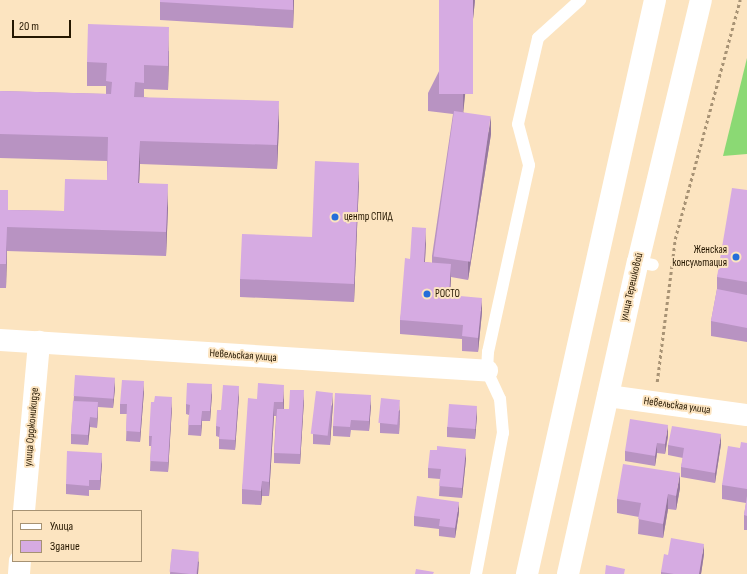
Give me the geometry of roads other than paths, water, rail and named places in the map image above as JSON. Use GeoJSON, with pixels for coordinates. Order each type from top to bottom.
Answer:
{"type":"FeatureCollection","features":[{"type":"Feature","properties":{"kind":"main road"},"geometry":{"type":"LineString","coordinates":[[527,574],[656,0]]}},
{"type":"Feature","properties":{"kind":"main road","name":"улица Терешковой"},"geometry":{"type":"LineString","coordinates":[[568,574],[608,396],[645,264],[701,0]]}},
{"type":"Feature","properties":{"kind":"main road","name":"Невельская улица"},"geometry":{"type":"LineString","coordinates":[[0,340],[487,371]]}},
{"type":"Feature","properties":{"kind":"main road","name":"улица Орджоникидзе"},"geometry":{"type":"LineString","coordinates":[[24,510],[39,342]]}},
{"type":"Feature","properties":{"kind":"main road","name":"Невельская улица"},"geometry":{"type":"LineString","coordinates":[[608,396],[747,415]]}},
{"type":"Feature","properties":{"kind":"main road"},"geometry":{"type":"LineString","coordinates":[[19,574],[20,562]]}},
{"type":"Feature","properties":{"kind":"lane"},"geometry":{"type":"LineString","coordinates":[[476,574],[503,433],[500,399],[487,371],[488,352],[529,165],[518,124],[538,38],[580,0]]}},
{"type":"Feature","properties":{"kind":"place","name":"центр СПИД"},"geometry":{"type":"Point","coordinates":[335,217]}},
{"type":"Feature","properties":{"kind":"place","name":"Женская консультация"},"geometry":{"type":"Point","coordinates":[736,257]}},
{"type":"Feature","properties":{"kind":"place","name":"РОСТО"},"geometry":{"type":"Point","coordinates":[427,294]}}]}
